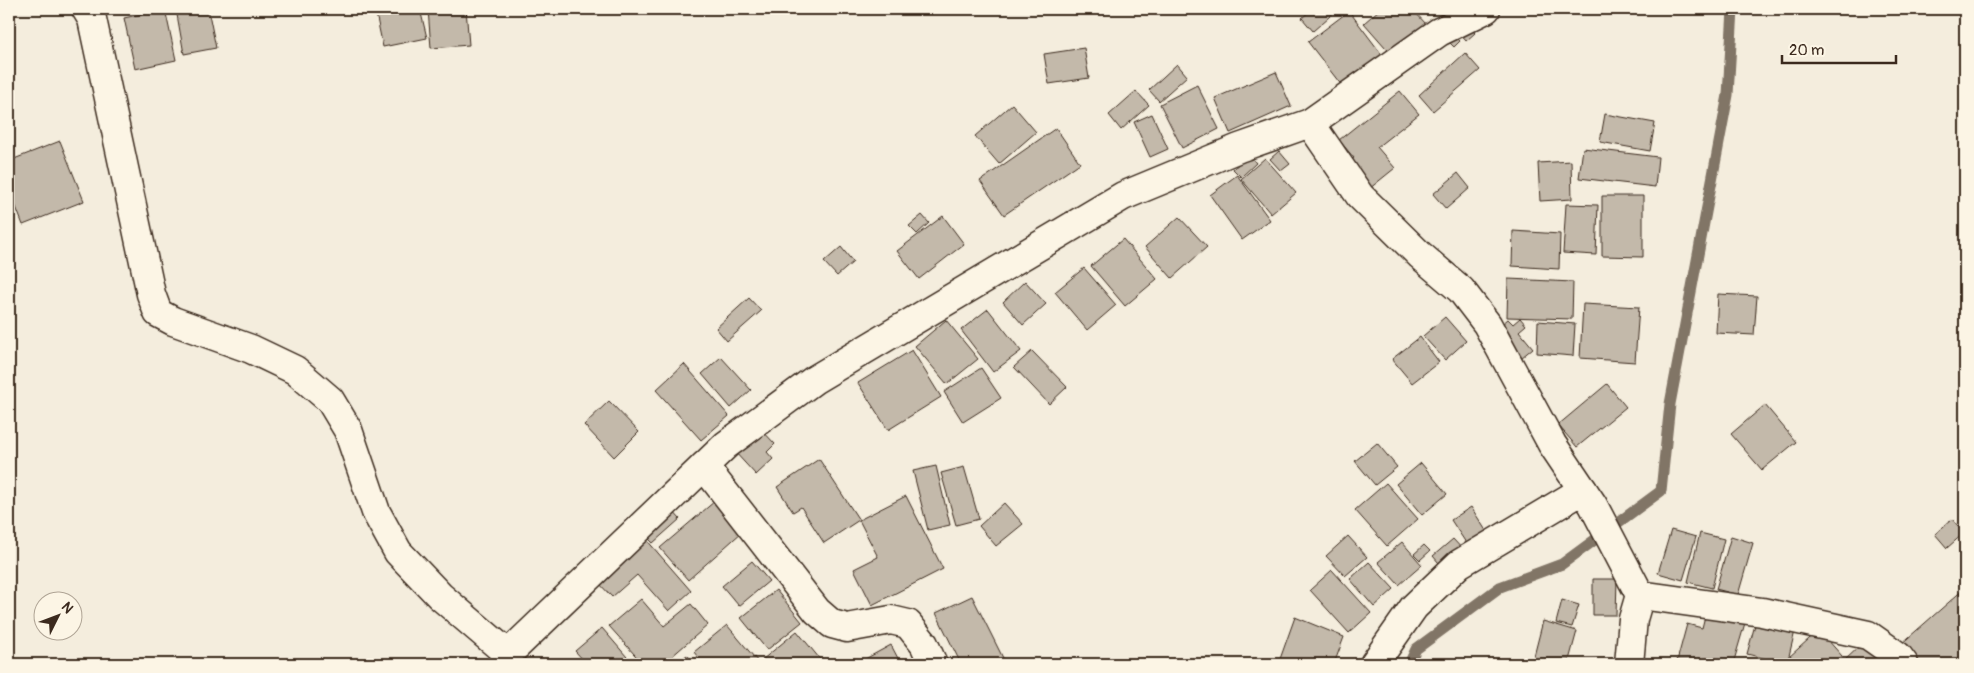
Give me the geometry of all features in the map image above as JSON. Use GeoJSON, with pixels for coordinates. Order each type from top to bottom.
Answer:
{"type":"FeatureCollection","features":[{"type":"Feature","properties":{"kind":"street"},"geometry":{"type":"LineString","coordinates":[[86,9],[92,18],[152,294],[158,312],[173,321],[251,349],[295,370],[330,400],[348,430],[376,512],[398,552],[505,659],[726,444],[814,380],[1123,196],[1240,148],[1310,123],[1439,32],[1486,9]]}},
{"type":"Feature","properties":{"kind":"street"},"geometry":{"type":"LineString","coordinates":[[1310,123],[1360,196],[1420,255],[1460,290],[1487,324],[1526,400],[1588,497],[1635,586],[1629,664]]}},
{"type":"Feature","properties":{"kind":"street"},"geometry":{"type":"LineString","coordinates":[[704,466],[817,611],[827,620],[832,624],[847,628],[891,620],[908,624],[924,644],[933,664]]}},
{"type":"Feature","properties":{"kind":"street"},"geometry":{"type":"LineString","coordinates":[[1374,664],[1414,607],[1459,564],[1588,497]]}},
{"type":"Feature","properties":{"kind":"street"},"geometry":{"type":"LineString","coordinates":[[1635,586],[1868,635],[1898,656],[1904,664]]}},
{"type":"Feature","properties":{"kind":"building"},"geometry":{"type":"Polygon","coordinates":[[[165,9],[176,60],[135,69],[124,18],[165,9]]]}},
{"type":"Feature","properties":{"kind":"building"},"geometry":{"type":"Polygon","coordinates":[[[176,9],[208,9],[216,48],[184,54],[176,9]]]}},
{"type":"Feature","properties":{"kind":"building"},"geometry":{"type":"Polygon","coordinates":[[[375,9],[420,9],[427,38],[383,47],[375,9]]]}},
{"type":"Feature","properties":{"kind":"building"},"geometry":{"type":"Polygon","coordinates":[[[428,9],[466,9],[469,45],[431,48],[428,9]]]}},
{"type":"Feature","properties":{"kind":"building"},"geometry":{"type":"Polygon","coordinates":[[[1312,9],[1338,9],[1313,31],[1302,18],[1312,9]]]}},
{"type":"Feature","properties":{"kind":"building"},"geometry":{"type":"Polygon","coordinates":[[[1380,9],[1412,9],[1427,25],[1393,56],[1364,23],[1380,9]]]}},
{"type":"Feature","properties":{"kind":"building"},"geometry":{"type":"Polygon","coordinates":[[[1349,11],[1386,60],[1346,91],[1308,42],[1349,11]]]}},
{"type":"Feature","properties":{"kind":"building"},"geometry":{"type":"Polygon","coordinates":[[[1468,26],[1475,33],[1466,41],[1459,33],[1468,26]]]}},
{"type":"Feature","properties":{"kind":"building"},"geometry":{"type":"Polygon","coordinates":[[[1456,37],[1460,41],[1454,47],[1450,43],[1456,37]]]}},
{"type":"Feature","properties":{"kind":"building"},"geometry":{"type":"Polygon","coordinates":[[[1084,48],[1089,78],[1049,84],[1044,54],[1084,48]]]}},
{"type":"Feature","properties":{"kind":"building"},"geometry":{"type":"Polygon","coordinates":[[[1465,53],[1480,70],[1433,111],[1419,95],[1465,53]]]}},
{"type":"Feature","properties":{"kind":"building"},"geometry":{"type":"Polygon","coordinates":[[[1177,64],[1187,76],[1159,101],[1149,90],[1177,64]]]}},
{"type":"Feature","properties":{"kind":"building"},"geometry":{"type":"Polygon","coordinates":[[[1276,72],[1291,106],[1230,133],[1215,98],[1276,72]]]}},
{"type":"Feature","properties":{"kind":"building"},"geometry":{"type":"Polygon","coordinates":[[[1197,85],[1219,129],[1182,148],[1160,104],[1197,85]]]}},
{"type":"Feature","properties":{"kind":"building"},"geometry":{"type":"Polygon","coordinates":[[[1136,91],[1149,105],[1121,130],[1109,115],[1136,91]]]}},
{"type":"Feature","properties":{"kind":"building"},"geometry":{"type":"Polygon","coordinates":[[[1400,91],[1419,114],[1377,147],[1395,168],[1369,189],[1348,162],[1354,158],[1339,140],[1400,91]]]}},
{"type":"Feature","properties":{"kind":"building"},"geometry":{"type":"Polygon","coordinates":[[[1012,104],[1036,132],[999,164],[975,136],[1012,104]]]}},
{"type":"Feature","properties":{"kind":"building"},"geometry":{"type":"Polygon","coordinates":[[[1152,114],[1168,149],[1150,157],[1134,122],[1152,114]]]}},
{"type":"Feature","properties":{"kind":"building"},"geometry":{"type":"Polygon","coordinates":[[[1605,114],[1655,123],[1650,151],[1600,142],[1605,114]]]}},
{"type":"Feature","properties":{"kind":"building"},"geometry":{"type":"Polygon","coordinates":[[[1056,128],[1080,163],[1004,215],[980,181],[1056,128]]]}},
{"type":"Feature","properties":{"kind":"building"},"geometry":{"type":"Polygon","coordinates":[[[60,141],[84,201],[23,225],[9,189],[9,161],[60,141]]]}},
{"type":"Feature","properties":{"kind":"building"},"geometry":{"type":"Polygon","coordinates":[[[1583,148],[1658,157],[1655,187],[1579,178],[1583,148]]]}},
{"type":"Feature","properties":{"kind":"building"},"geometry":{"type":"Polygon","coordinates":[[[1279,151],[1290,164],[1281,171],[1270,159],[1279,151]]]}},
{"type":"Feature","properties":{"kind":"building"},"geometry":{"type":"Polygon","coordinates":[[[1249,155],[1256,163],[1241,177],[1233,169],[1249,155]]]}},
{"type":"Feature","properties":{"kind":"building"},"geometry":{"type":"Polygon","coordinates":[[[1265,158],[1296,193],[1271,214],[1241,179],[1265,158]]]}},
{"type":"Feature","properties":{"kind":"building"},"geometry":{"type":"Polygon","coordinates":[[[1571,161],[1572,199],[1540,201],[1538,163],[1571,161]]]}},
{"type":"Feature","properties":{"kind":"building"},"geometry":{"type":"Polygon","coordinates":[[[1458,173],[1470,188],[1446,209],[1433,194],[1458,173]]]}},
{"type":"Feature","properties":{"kind":"building"},"geometry":{"type":"Polygon","coordinates":[[[1237,175],[1270,220],[1242,240],[1210,195],[1237,175]]]}},
{"type":"Feature","properties":{"kind":"building"},"geometry":{"type":"Polygon","coordinates":[[[1602,196],[1643,196],[1643,257],[1602,256],[1602,196]]]}},
{"type":"Feature","properties":{"kind":"building"},"geometry":{"type":"Polygon","coordinates":[[[1566,204],[1598,205],[1596,255],[1563,253],[1566,204]]]}},
{"type":"Feature","properties":{"kind":"building"},"geometry":{"type":"Polygon","coordinates":[[[922,215],[929,223],[917,234],[909,226],[922,215]]]}},
{"type":"Feature","properties":{"kind":"building"},"geometry":{"type":"Polygon","coordinates":[[[943,216],[964,244],[919,279],[897,251],[943,216]]]}},
{"type":"Feature","properties":{"kind":"building"},"geometry":{"type":"Polygon","coordinates":[[[1179,217],[1207,247],[1172,278],[1145,247],[1179,217]]]}},
{"type":"Feature","properties":{"kind":"building"},"geometry":{"type":"Polygon","coordinates":[[[1513,231],[1560,234],[1559,269],[1512,266],[1513,231]]]}},
{"type":"Feature","properties":{"kind":"building"},"geometry":{"type":"Polygon","coordinates":[[[1123,239],[1157,279],[1125,306],[1091,266],[1123,239]]]}},
{"type":"Feature","properties":{"kind":"building"},"geometry":{"type":"Polygon","coordinates":[[[841,247],[853,262],[837,276],[824,262],[841,247]]]}},
{"type":"Feature","properties":{"kind":"building"},"geometry":{"type":"Polygon","coordinates":[[[1084,268],[1116,305],[1087,330],[1055,292],[1084,268]]]}},
{"type":"Feature","properties":{"kind":"building"},"geometry":{"type":"Polygon","coordinates":[[[1508,279],[1573,282],[1572,319],[1507,317],[1508,279]]]}},
{"type":"Feature","properties":{"kind":"building"},"geometry":{"type":"Polygon","coordinates":[[[1025,281],[1046,304],[1023,325],[1003,302],[1025,281]]]}},
{"type":"Feature","properties":{"kind":"building"},"geometry":{"type":"Polygon","coordinates":[[[1718,294],[1757,296],[1754,335],[1716,333],[1718,294]]]}},
{"type":"Feature","properties":{"kind":"building"},"geometry":{"type":"Polygon","coordinates":[[[749,298],[761,311],[727,341],[716,328],[749,298]]]}},
{"type":"Feature","properties":{"kind":"building"},"geometry":{"type":"Polygon","coordinates":[[[1583,304],[1639,307],[1635,362],[1580,358],[1583,304]]]}},
{"type":"Feature","properties":{"kind":"building"},"geometry":{"type":"Polygon","coordinates":[[[988,309],[1021,351],[993,372],[961,330],[988,309]]]}},
{"type":"Feature","properties":{"kind":"building"},"geometry":{"type":"Polygon","coordinates":[[[1445,317],[1466,341],[1445,360],[1423,336],[1445,317]]]}},
{"type":"Feature","properties":{"kind":"building"},"geometry":{"type":"Polygon","coordinates":[[[1520,318],[1526,325],[1519,331],[1533,348],[1521,358],[1496,329],[1508,319],[1513,324],[1520,318]]]}},
{"type":"Feature","properties":{"kind":"building"},"geometry":{"type":"Polygon","coordinates":[[[946,320],[978,359],[947,384],[915,346],[946,320]]]}},
{"type":"Feature","properties":{"kind":"building"},"geometry":{"type":"Polygon","coordinates":[[[1538,321],[1575,324],[1573,356],[1537,353],[1538,321]]]}},
{"type":"Feature","properties":{"kind":"building"},"geometry":{"type":"Polygon","coordinates":[[[1420,337],[1439,362],[1412,383],[1392,359],[1420,337]]]}},
{"type":"Feature","properties":{"kind":"building"},"geometry":{"type":"Polygon","coordinates":[[[912,350],[941,397],[888,430],[858,383],[912,350]]]}},
{"type":"Feature","properties":{"kind":"building"},"geometry":{"type":"Polygon","coordinates":[[[1032,351],[1067,387],[1049,404],[1014,367],[1032,351]]]}},
{"type":"Feature","properties":{"kind":"building"},"geometry":{"type":"Polygon","coordinates":[[[721,357],[751,390],[731,408],[702,374],[721,357]]]}},
{"type":"Feature","properties":{"kind":"building"},"geometry":{"type":"Polygon","coordinates":[[[684,364],[729,416],[701,440],[656,390],[684,364]]]}},
{"type":"Feature","properties":{"kind":"building"},"geometry":{"type":"Polygon","coordinates":[[[981,368],[1001,398],[963,422],[944,392],[981,368]]]}},
{"type":"Feature","properties":{"kind":"building"},"geometry":{"type":"Polygon","coordinates":[[[1607,384],[1626,407],[1577,447],[1558,425],[1607,384]]]}},
{"type":"Feature","properties":{"kind":"building"},"geometry":{"type":"Polygon","coordinates":[[[609,401],[639,432],[614,457],[584,425],[609,401]]]}},
{"type":"Feature","properties":{"kind":"building"},"geometry":{"type":"Polygon","coordinates":[[[1765,405],[1796,442],[1762,470],[1731,434],[1765,405]]]}},
{"type":"Feature","properties":{"kind":"building"},"geometry":{"type":"Polygon","coordinates":[[[760,428],[775,444],[767,452],[773,459],[756,475],[734,451],[760,428]]]}},
{"type":"Feature","properties":{"kind":"building"},"geometry":{"type":"Polygon","coordinates":[[[1377,443],[1397,467],[1375,485],[1355,461],[1377,443]]]}},
{"type":"Feature","properties":{"kind":"building"},"geometry":{"type":"Polygon","coordinates":[[[819,459],[859,520],[824,543],[801,507],[793,512],[777,487],[819,459]]]}},
{"type":"Feature","properties":{"kind":"building"},"geometry":{"type":"Polygon","coordinates":[[[1421,463],[1447,494],[1422,515],[1396,484],[1421,463]]]}},
{"type":"Feature","properties":{"kind":"building"},"geometry":{"type":"Polygon","coordinates":[[[936,466],[950,525],[928,530],[913,471],[936,466]]]}},
{"type":"Feature","properties":{"kind":"building"},"geometry":{"type":"Polygon","coordinates":[[[964,467],[979,519],[956,525],[941,473],[964,467]]]}},
{"type":"Feature","properties":{"kind":"building"},"geometry":{"type":"Polygon","coordinates":[[[1386,483],[1418,519],[1387,546],[1355,510],[1386,483]]]}},
{"type":"Feature","properties":{"kind":"building"},"geometry":{"type":"Polygon","coordinates":[[[906,496],[943,569],[872,605],[854,569],[878,557],[859,520],[906,496]]]}},
{"type":"Feature","properties":{"kind":"building"},"geometry":{"type":"Polygon","coordinates":[[[715,501],[742,532],[688,580],[660,548],[715,501]]]}},
{"type":"Feature","properties":{"kind":"building"},"geometry":{"type":"Polygon","coordinates":[[[1004,503],[1023,524],[996,546],[979,526],[1004,503]]]}},
{"type":"Feature","properties":{"kind":"building"},"geometry":{"type":"Polygon","coordinates":[[[1471,507],[1490,537],[1470,549],[1451,520],[1471,507]]]}},
{"type":"Feature","properties":{"kind":"building"},"geometry":{"type":"Polygon","coordinates":[[[672,510],[680,519],[653,543],[644,534],[672,510]]]}},
{"type":"Feature","properties":{"kind":"building"},"geometry":{"type":"Polygon","coordinates":[[[1952,519],[1964,533],[1947,548],[1935,534],[1952,519]]]}},
{"type":"Feature","properties":{"kind":"building"},"geometry":{"type":"Polygon","coordinates":[[[1671,530],[1696,537],[1683,580],[1658,573],[1671,530]]]}},
{"type":"Feature","properties":{"kind":"building"},"geometry":{"type":"Polygon","coordinates":[[[1700,533],[1724,539],[1712,588],[1688,582],[1700,533]]]}},
{"type":"Feature","properties":{"kind":"building"},"geometry":{"type":"Polygon","coordinates":[[[1348,536],[1367,557],[1345,576],[1326,556],[1348,536]]]}},
{"type":"Feature","properties":{"kind":"building"},"geometry":{"type":"Polygon","coordinates":[[[1731,536],[1753,543],[1738,595],[1716,589],[1731,536]]]}},
{"type":"Feature","properties":{"kind":"building"},"geometry":{"type":"Polygon","coordinates":[[[645,538],[691,591],[669,611],[637,575],[612,597],[596,580],[645,538]]]}},
{"type":"Feature","properties":{"kind":"building"},"geometry":{"type":"Polygon","coordinates":[[[1453,539],[1464,551],[1444,569],[1433,556],[1453,539]]]}},
{"type":"Feature","properties":{"kind":"building"},"geometry":{"type":"Polygon","coordinates":[[[1402,542],[1422,565],[1399,585],[1378,562],[1402,542]]]}},
{"type":"Feature","properties":{"kind":"building"},"geometry":{"type":"Polygon","coordinates":[[[1424,545],[1430,551],[1420,560],[1414,554],[1424,545]]]}},
{"type":"Feature","properties":{"kind":"building"},"geometry":{"type":"Polygon","coordinates":[[[752,561],[769,581],[739,606],[722,586],[752,561]]]}},
{"type":"Feature","properties":{"kind":"building"},"geometry":{"type":"Polygon","coordinates":[[[1369,562],[1394,589],[1374,607],[1350,579],[1369,562]]]}},
{"type":"Feature","properties":{"kind":"building"},"geometry":{"type":"Polygon","coordinates":[[[1332,570],[1371,613],[1349,633],[1310,590],[1332,570]]]}},
{"type":"Feature","properties":{"kind":"building"},"geometry":{"type":"Polygon","coordinates":[[[1593,579],[1617,579],[1616,615],[1593,615],[1593,579]]]}},
{"type":"Feature","properties":{"kind":"building"},"geometry":{"type":"Polygon","coordinates":[[[1965,588],[1965,660],[1961,664],[1917,664],[1900,645],[1965,588]]]}},
{"type":"Feature","properties":{"kind":"building"},"geometry":{"type":"Polygon","coordinates":[[[776,590],[802,622],[767,650],[741,618],[776,590]]]}},
{"type":"Feature","properties":{"kind":"building"},"geometry":{"type":"Polygon","coordinates":[[[972,596],[1006,664],[961,664],[936,613],[972,596]]]}},
{"type":"Feature","properties":{"kind":"building"},"geometry":{"type":"Polygon","coordinates":[[[641,599],[664,626],[691,604],[708,625],[663,664],[643,664],[609,626],[641,599]]]}},
{"type":"Feature","properties":{"kind":"building"},"geometry":{"type":"Polygon","coordinates":[[[1562,600],[1579,605],[1572,627],[1556,623],[1562,600]]]}},
{"type":"Feature","properties":{"kind":"building"},"geometry":{"type":"Polygon","coordinates":[[[1706,612],[1745,623],[1733,664],[1690,664],[1677,661],[1687,624],[1702,628],[1706,612]]]}},
{"type":"Feature","properties":{"kind":"building"},"geometry":{"type":"Polygon","coordinates":[[[1295,617],[1344,637],[1334,664],[1293,664],[1280,659],[1295,617]]]}},
{"type":"Feature","properties":{"kind":"building"},"geometry":{"type":"Polygon","coordinates":[[[1543,621],[1577,631],[1568,664],[1532,664],[1543,621]]]}},
{"type":"Feature","properties":{"kind":"building"},"geometry":{"type":"Polygon","coordinates":[[[1756,621],[1795,631],[1787,664],[1747,654],[1756,621]]]}},
{"type":"Feature","properties":{"kind":"building"},"geometry":{"type":"Polygon","coordinates":[[[727,625],[759,663],[703,664],[694,652],[727,625]]]}},
{"type":"Feature","properties":{"kind":"building"},"geometry":{"type":"Polygon","coordinates":[[[602,628],[633,664],[587,664],[575,651],[602,628]]]}},
{"type":"Feature","properties":{"kind":"building"},"geometry":{"type":"Polygon","coordinates":[[[1819,630],[1842,656],[1833,664],[1795,664],[1789,657],[1819,630]]]}},
{"type":"Feature","properties":{"kind":"building"},"geometry":{"type":"Polygon","coordinates":[[[797,631],[824,664],[766,664],[762,660],[797,631]]]}},
{"type":"Feature","properties":{"kind":"building"},"geometry":{"type":"Polygon","coordinates":[[[1863,643],[1882,664],[1847,664],[1844,661],[1863,643]]]}},
{"type":"Feature","properties":{"kind":"building"},"geometry":{"type":"Polygon","coordinates":[[[891,645],[901,664],[856,664],[891,645]]]}},
{"type":"Feature","properties":{"kind":"building"},"geometry":{"type":"Polygon","coordinates":[[[687,655],[695,664],[676,664],[687,655]]]}},
{"type":"Feature","properties":{"kind":"waterway"},"geometry":{"type":"LineString","coordinates":[[1409,664],[1416,649],[1500,587],[1562,564],[1661,491],[1670,404],[1728,95],[1733,9]]}}]}
